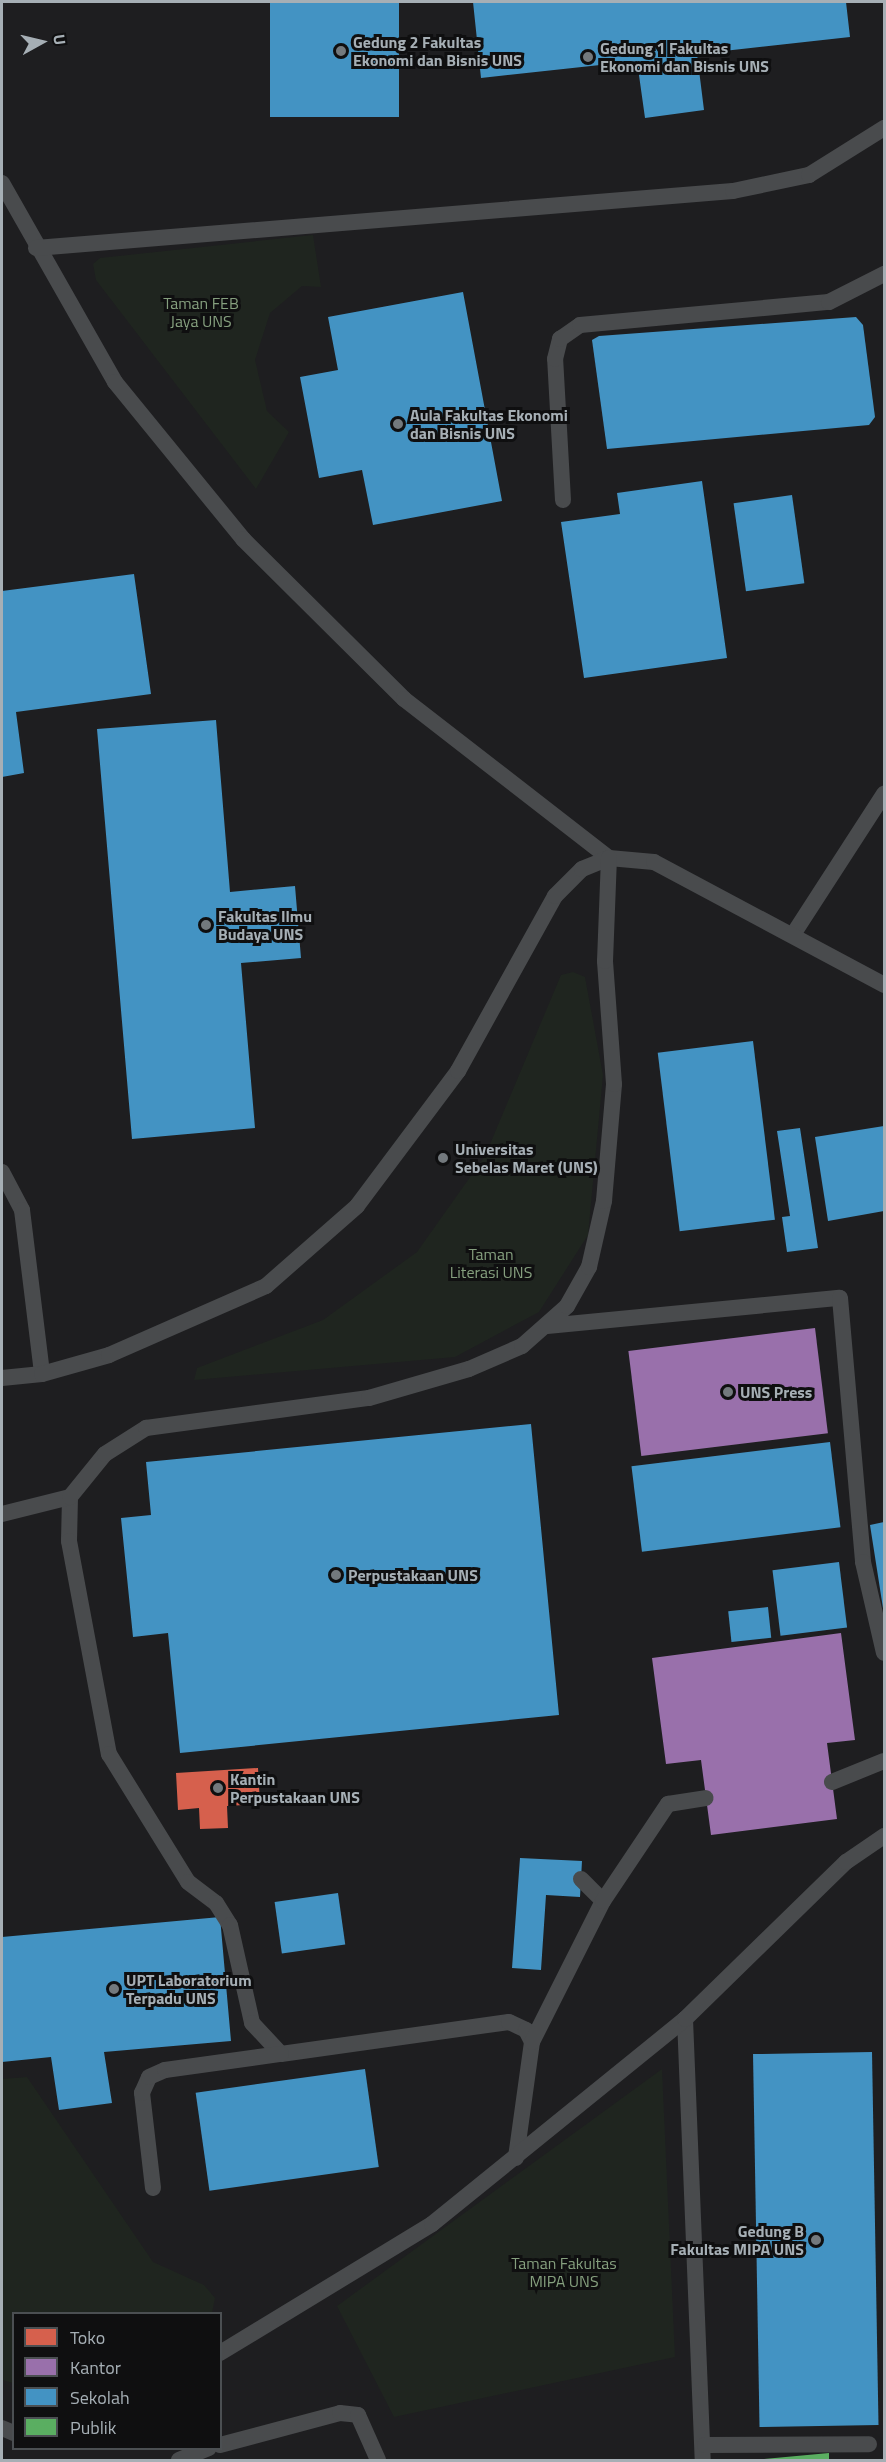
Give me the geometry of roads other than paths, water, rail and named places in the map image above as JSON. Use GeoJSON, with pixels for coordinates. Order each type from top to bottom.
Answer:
{"type":"FeatureCollection","features":[{"type":"Feature","properties":{"kind":"lane"},"geometry":{"type":"LineString","coordinates":[[36,248],[733,191],[809,175],[885,128]]}},
{"type":"Feature","properties":{"kind":"lane"},"geometry":{"type":"LineString","coordinates":[[2,183],[36,248],[115,382],[243,538],[404,699],[609,858]]}},
{"type":"Feature","properties":{"kind":"lane"},"geometry":{"type":"LineString","coordinates":[[562,500],[555,358],[560,339],[580,325],[829,302],[882,278]]}},
{"type":"Feature","properties":{"kind":"lane"},"geometry":{"type":"LineString","coordinates":[[794,933],[885,794]]}},
{"type":"Feature","properties":{"kind":"lane"},"geometry":{"type":"LineString","coordinates":[[2,1514],[70,1497],[105,1454],[146,1428],[369,1398],[469,1369],[522,1346],[567,1306],[589,1267],[604,1202],[614,1084],[605,961],[609,858]]}},
{"type":"Feature","properties":{"kind":"lane"},"geometry":{"type":"LineString","coordinates":[[2,1378],[42,1374],[109,1356],[266,1286],[357,1206],[459,1071],[555,896],[582,869],[609,858],[654,862],[794,933],[885,985]]}},
{"type":"Feature","properties":{"kind":"lane"},"geometry":{"type":"LineString","coordinates":[[2,1172],[22,1210],[42,1374]]}},
{"type":"Feature","properties":{"kind":"lane"},"geometry":{"type":"LineString","coordinates":[[547,1326],[840,1298],[863,1562],[885,1653]]}},
{"type":"Feature","properties":{"kind":"lane"},"geometry":{"type":"LineString","coordinates":[[70,1497],[69,1541],[109,1754],[188,1882],[216,1903],[230,1925],[252,2023],[281,2054]]}},
{"type":"Feature","properties":{"kind":"lane"},"geometry":{"type":"LineString","coordinates":[[832,1782],[885,1761]]}},
{"type":"Feature","properties":{"kind":"lane"},"geometry":{"type":"LineString","coordinates":[[516,2158],[532,2042],[603,1901],[668,1804],[706,1798]]}},
{"type":"Feature","properties":{"kind":"lane"},"geometry":{"type":"LineString","coordinates":[[222,2352],[432,2224],[685,2019],[846,1862],[885,1836]]}},
{"type":"Feature","properties":{"kind":"lane"},"geometry":{"type":"LineString","coordinates":[[581,1880],[603,1901]]}},
{"type":"Feature","properties":{"kind":"lane"},"geometry":{"type":"LineString","coordinates":[[685,2019],[704,2453],[868,2444]]}},
{"type":"Feature","properties":{"kind":"lane"},"geometry":{"type":"LineString","coordinates":[[153,2188],[142,2093],[149,2077],[165,2070],[509,2022],[526,2030],[532,2042]]}},
{"type":"Feature","properties":{"kind":"lane"},"geometry":{"type":"LineString","coordinates":[[222,2444],[340,2413],[358,2415],[378,2460]]}},
{"type":"Feature","properties":{"kind":"lane"},"geometry":{"type":"LineString","coordinates":[[179,2460],[204,2450]]}},
{"type":"Feature","properties":{"kind":"place","name":"Gedung 2 Fakultas Ekonomi dan Bisnis UNS"},"geometry":{"type":"Point","coordinates":[341,51]}},
{"type":"Feature","properties":{"kind":"place","name":"Gedung 1 Fakultas Ekonomi dan Bisnis UNS"},"geometry":{"type":"Point","coordinates":[588,57]}},
{"type":"Feature","properties":{"kind":"place","name":"Aula Fakultas Ekonomi dan Bisnis UNS"},"geometry":{"type":"Point","coordinates":[398,424]}},
{"type":"Feature","properties":{"kind":"place","name":"Fakultas Ilmu Budaya UNS"},"geometry":{"type":"Point","coordinates":[206,925]}},
{"type":"Feature","properties":{"kind":"place","name":"Universitas Sebelas Maret (UNS)"},"geometry":{"type":"Point","coordinates":[443,1158]}},
{"type":"Feature","properties":{"kind":"place","name":"UNS Press"},"geometry":{"type":"Point","coordinates":[728,1392]}},
{"type":"Feature","properties":{"kind":"place","name":"Perpustakaan UNS"},"geometry":{"type":"Point","coordinates":[336,1575]}},
{"type":"Feature","properties":{"kind":"place","name":"Kantin Perpustakaan UNS"},"geometry":{"type":"Point","coordinates":[218,1788]}},
{"type":"Feature","properties":{"kind":"place","name":"UPT Laboratorium Terpadu UNS"},"geometry":{"type":"Point","coordinates":[114,1989]}},
{"type":"Feature","properties":{"kind":"place","name":"Gedung B Fakultas MIPA UNS"},"geometry":{"type":"Point","coordinates":[816,2240]}},
{"type":"Feature","properties":{"kind":"park label","name":"Taman FEB Jaya UNS"},"geometry":{"type":"Point","coordinates":[201,312]}},
{"type":"Feature","properties":{"kind":"park label","name":"Taman Literasi UNS"},"geometry":{"type":"Point","coordinates":[491,1263]}},
{"type":"Feature","properties":{"kind":"park label","name":"Taman Fakultas MIPA UNS"},"geometry":{"type":"Point","coordinates":[564,2272]}}]}
